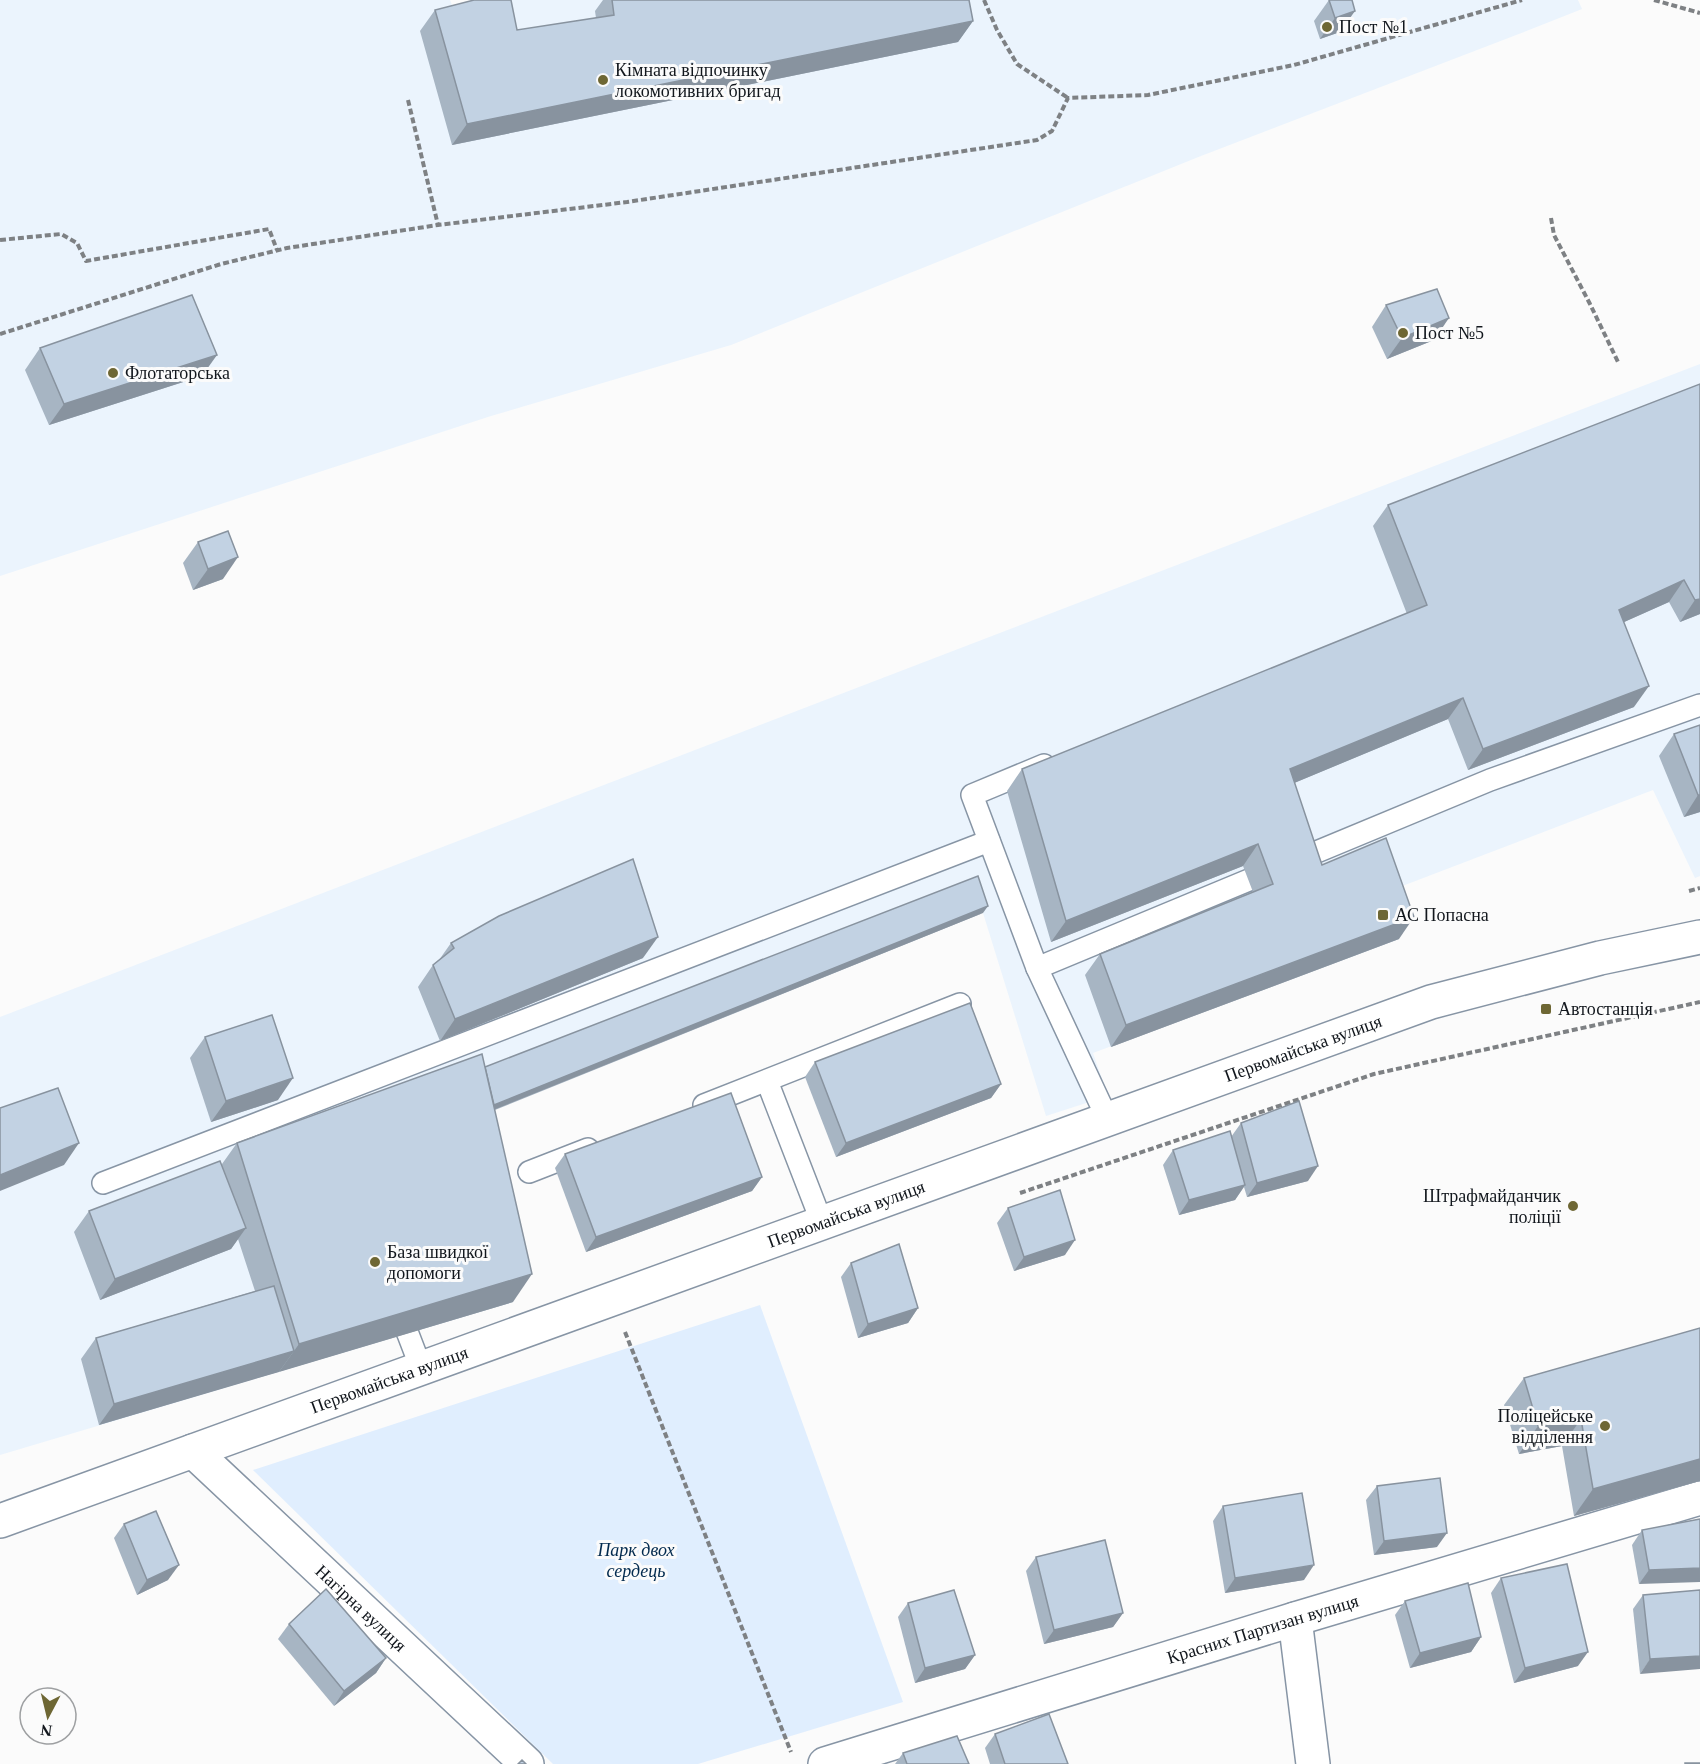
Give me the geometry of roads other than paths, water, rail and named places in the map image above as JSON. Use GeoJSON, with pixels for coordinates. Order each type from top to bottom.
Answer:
{"type":"FeatureCollection","features":[{"type":"Feature","properties":{"kind":"street","name":"Первомайська вулиця"},"geometry":{"type":"LineString","coordinates":[[0,1521],[1431,1002],[1600,957],[1700,937]]}},
{"type":"Feature","properties":{"kind":"street","name":"Нагірна вулиця"},"geometry":{"type":"LineString","coordinates":[[193,1451],[527,1764]]}},
{"type":"Feature","properties":{"kind":"street","name":"Красних Партизан вулиця"},"geometry":{"type":"LineString","coordinates":[[825,1764],[1295,1619],[1700,1498]]}},
{"type":"Feature","properties":{"kind":"street"},"geometry":{"type":"LineString","coordinates":[[1295,1619],[1313,1764]]}},
{"type":"Feature","properties":{"kind":"lane"},"geometry":{"type":"LineString","coordinates":[[1037,968],[1490,780],[1700,705]]}},
{"type":"Feature","properties":{"kind":"lane"},"geometry":{"type":"LineString","coordinates":[[1059,759],[972,795],[1037,968],[1108,1120]]}},
{"type":"Feature","properties":{"kind":"lane"},"geometry":{"type":"LineString","coordinates":[[103,1183],[989,841]]}},
{"type":"Feature","properties":{"kind":"lane"},"geometry":{"type":"LineString","coordinates":[[680,1114],[960,1004]]}},
{"type":"Feature","properties":{"kind":"lane"},"geometry":{"type":"LineString","coordinates":[[767,1081],[822,1224]]}},
{"type":"Feature","properties":{"kind":"lane"},"geometry":{"type":"LineString","coordinates":[[529,1172],[604,1143]]}},
{"type":"Feature","properties":{"kind":"lane"},"geometry":{"type":"LineString","coordinates":[[388,1293],[422,1368]]}},
{"type":"Feature","properties":{"kind":"place","name":"Пост №1"},"geometry":{"type":"Point","coordinates":[1327,27]}},
{"type":"Feature","properties":{"kind":"place","name":"Кімната відпочинку локомотивних бригад"},"geometry":{"type":"Point","coordinates":[603,80]}},
{"type":"Feature","properties":{"kind":"place","name":"Пост №5"},"geometry":{"type":"Point","coordinates":[1403,333]}},
{"type":"Feature","properties":{"kind":"place","name":"Флотаторська"},"geometry":{"type":"Point","coordinates":[113,373]}},
{"type":"Feature","properties":{"kind":"place","name":"АС Попасна"},"geometry":{"type":"Point","coordinates":[1383,915]}},
{"type":"Feature","properties":{"kind":"place","name":"Автостанція"},"geometry":{"type":"Point","coordinates":[1546,1009]}},
{"type":"Feature","properties":{"kind":"place","name":"Штрафмайданчик поліції"},"geometry":{"type":"Point","coordinates":[1573,1206]}},
{"type":"Feature","properties":{"kind":"place","name":"База швидкої допомоги"},"geometry":{"type":"Point","coordinates":[375,1262]}},
{"type":"Feature","properties":{"kind":"place","name":"Поліцейське відділення"},"geometry":{"type":"Point","coordinates":[1605,1426]}},
{"type":"Feature","properties":{"kind":"park label","name":"Парк двох сердець"},"geometry":{"type":"Point","coordinates":[636,1560]}}]}
